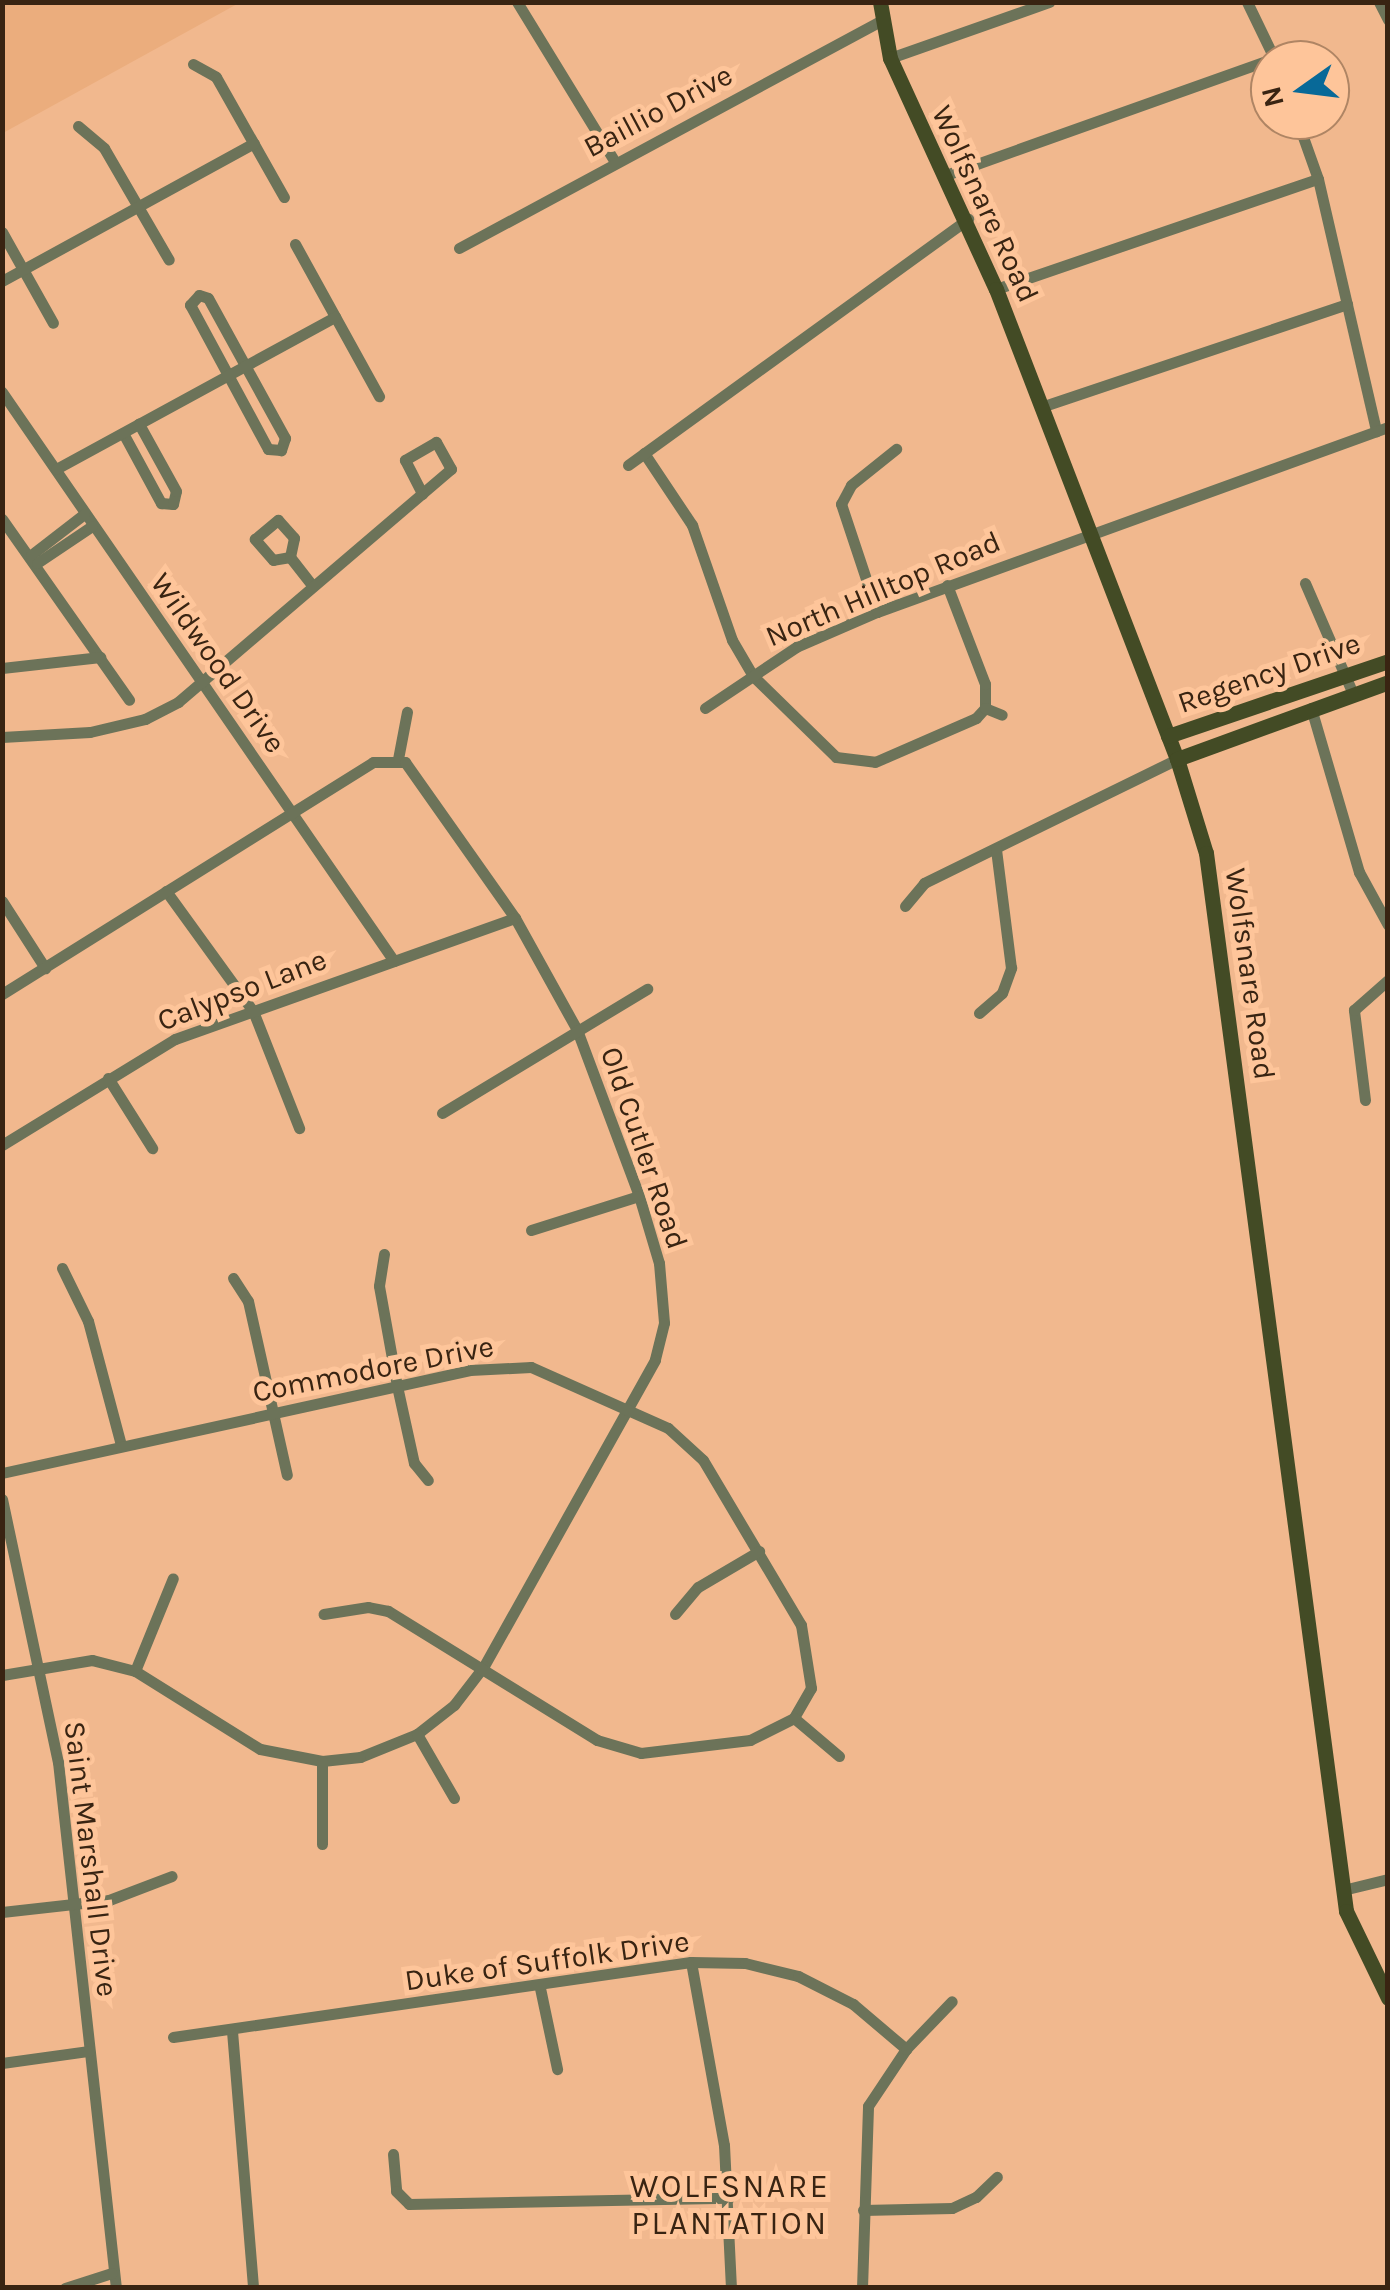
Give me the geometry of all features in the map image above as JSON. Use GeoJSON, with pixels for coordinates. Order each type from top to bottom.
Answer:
{"type":"FeatureCollection","features":[{"type":"Feature","properties":{"kind":"street"},"geometry":{"type":"LineString","coordinates":[[517,2],[615,162]]}},
{"type":"Feature","properties":{"kind":"street","name":"Wolfsnare Road"},"geometry":{"type":"LineString","coordinates":[[880,2],[890,58],[943,176],[968,219],[996,289],[1177,759],[1206,852],[1343,1890],[1352,1931],[1388,1998]]}},
{"type":"Feature","properties":{"kind":"street"},"geometry":{"type":"LineString","coordinates":[[890,58],[1048,2]]}},
{"type":"Feature","properties":{"kind":"street"},"geometry":{"type":"LineString","coordinates":[[1247,2],[1266,40]]}},
{"type":"Feature","properties":{"kind":"street"},"geometry":{"type":"LineString","coordinates":[[1380,2],[1388,20]]}},
{"type":"Feature","properties":{"kind":"street","name":"Baillio Drive"},"geometry":{"type":"LineString","coordinates":[[458,248],[882,20]]}},
{"type":"Feature","properties":{"kind":"street"},"geometry":{"type":"LineString","coordinates":[[193,64],[216,77],[284,197]]}},
{"type":"Feature","properties":{"kind":"street"},"geometry":{"type":"LineString","coordinates":[[943,176],[1250,68]]}},
{"type":"Feature","properties":{"kind":"street"},"geometry":{"type":"LineString","coordinates":[[78,126],[104,148],[169,260]]}},
{"type":"Feature","properties":{"kind":"street"},"geometry":{"type":"LineString","coordinates":[[1304,140],[1318,179],[1382,429]]}},
{"type":"Feature","properties":{"kind":"street"},"geometry":{"type":"LineString","coordinates":[[2,281],[254,143]]}},
{"type":"Feature","properties":{"kind":"street"},"geometry":{"type":"LineString","coordinates":[[996,289],[1318,179]]}},
{"type":"Feature","properties":{"kind":"street"},"geometry":{"type":"LineString","coordinates":[[628,465],[968,219]]}},
{"type":"Feature","properties":{"kind":"street"},"geometry":{"type":"LineString","coordinates":[[2,232],[54,323]]}},
{"type":"Feature","properties":{"kind":"street"},"geometry":{"type":"LineString","coordinates":[[295,244],[379,396]]}},
{"type":"Feature","properties":{"kind":"street"},"geometry":{"type":"LineString","coordinates":[[194,296],[208,298],[286,438],[281,450],[268,450],[228,375],[190,305],[194,296]]}},
{"type":"Feature","properties":{"kind":"street"},"geometry":{"type":"LineString","coordinates":[[1042,407],[1347,304]]}},
{"type":"Feature","properties":{"kind":"street"},"geometry":{"type":"LineString","coordinates":[[56,468],[335,316]]}},
{"type":"Feature","properties":{"kind":"street","name":"Wildwood Drive"},"geometry":{"type":"LineString","coordinates":[[2,392],[394,961]]}},
{"type":"Feature","properties":{"kind":"street"},"geometry":{"type":"LineString","coordinates":[[123,433],[161,503],[173,504],[176,491],[139,424]]}},
{"type":"Feature","properties":{"kind":"street","name":"North Hilltop Road"},"geometry":{"type":"LineString","coordinates":[[705,708],[796,647],[877,612],[1089,531],[1382,429]]}},
{"type":"Feature","properties":{"kind":"street"},"geometry":{"type":"LineString","coordinates":[[2,737],[118,726],[161,710],[203,683],[451,469],[436,442],[405,460],[422,494]]}},
{"type":"Feature","properties":{"kind":"street"},"geometry":{"type":"LineString","coordinates":[[877,612],[841,504],[851,485],[896,449]]}},
{"type":"Feature","properties":{"kind":"street"},"geometry":{"type":"LineString","coordinates":[[644,452],[692,525],[732,640],[753,676],[825,750],[862,764],[938,736],[985,708]]}},
{"type":"Feature","properties":{"kind":"street"},"geometry":{"type":"LineString","coordinates":[[2,519],[34,559],[128,700]]}},
{"type":"Feature","properties":{"kind":"street"},"geometry":{"type":"LineString","coordinates":[[34,559],[88,520]]}},
{"type":"Feature","properties":{"kind":"street"},"geometry":{"type":"LineString","coordinates":[[290,556],[313,586]]}},
{"type":"Feature","properties":{"kind":"street"},"geometry":{"type":"LineString","coordinates":[[1305,583],[1353,694]]}},
{"type":"Feature","properties":{"kind":"street"},"geometry":{"type":"LineString","coordinates":[[947,585],[985,684],[985,708]]}},
{"type":"Feature","properties":{"kind":"street"},"geometry":{"type":"LineString","coordinates":[[2,668],[100,657]]}},
{"type":"Feature","properties":{"kind":"street","name":"Regency Drive"},"geometry":{"type":"LineString","coordinates":[[1168,736],[1388,662]]}},
{"type":"Feature","properties":{"kind":"street","name":"Regency Drive"},"geometry":{"type":"LineString","coordinates":[[1177,759],[1388,682]]}},
{"type":"Feature","properties":{"kind":"street"},"geometry":{"type":"LineString","coordinates":[[1292,694],[1305,711],[1358,872],[1385,919]]}},
{"type":"Feature","properties":{"kind":"street"},"geometry":{"type":"LineString","coordinates":[[985,708],[1002,714]]}},
{"type":"Feature","properties":{"kind":"street"},"geometry":{"type":"LineString","coordinates":[[2,994],[373,762],[398,760],[408,712]]}},
{"type":"Feature","properties":{"kind":"street"},"geometry":{"type":"LineString","coordinates":[[905,906],[924,883],[1177,759]]}},
{"type":"Feature","properties":{"kind":"street","name":"Old Cutler Road"},"geometry":{"type":"LineString","coordinates":[[2,1676],[92,1660],[135,1670],[260,1749],[322,1761],[360,1757],[417,1734],[454,1705],[484,1666],[655,1360],[664,1323],[659,1263],[639,1196],[577,1030],[516,918],[412,767],[398,760]]}},
{"type":"Feature","properties":{"kind":"street"},"geometry":{"type":"LineString","coordinates":[[979,1014],[1002,994],[1011,968],[996,849]]}},
{"type":"Feature","properties":{"kind":"street"},"geometry":{"type":"LineString","coordinates":[[166,890],[252,1011],[299,1128]]}},
{"type":"Feature","properties":{"kind":"street"},"geometry":{"type":"LineString","coordinates":[[2,901],[44,968]]}},
{"type":"Feature","properties":{"kind":"street","name":"Calypso Lane"},"geometry":{"type":"LineString","coordinates":[[2,1146],[175,1039],[516,918]]}},
{"type":"Feature","properties":{"kind":"street"},"geometry":{"type":"LineString","coordinates":[[1366,1100],[1354,1010],[1388,980]]}},
{"type":"Feature","properties":{"kind":"street"},"geometry":{"type":"LineString","coordinates":[[442,1113],[647,989]]}},
{"type":"Feature","properties":{"kind":"street"},"geometry":{"type":"LineString","coordinates":[[108,1078],[152,1148]]}},
{"type":"Feature","properties":{"kind":"street"},"geometry":{"type":"LineString","coordinates":[[530,1230],[639,1196]]}},
{"type":"Feature","properties":{"kind":"street"},"geometry":{"type":"LineString","coordinates":[[384,1254],[379,1286],[397,1386],[414,1463],[428,1480]]}},
{"type":"Feature","properties":{"kind":"street"},"geometry":{"type":"LineString","coordinates":[[62,1268],[88,1321],[121,1445]]}},
{"type":"Feature","properties":{"kind":"street"},"geometry":{"type":"LineString","coordinates":[[233,1278],[248,1302],[286,1474]]}},
{"type":"Feature","properties":{"kind":"street","name":"Commodore Drive"},"geometry":{"type":"LineString","coordinates":[[2,1473],[470,1370],[531,1368],[668,1428],[702,1460],[800,1625],[810,1658],[811,1688],[794,1718]]}},
{"type":"Feature","properties":{"kind":"street","name":"Saint Marshall Drive"},"geometry":{"type":"LineString","coordinates":[[2,1499],[58,1762],[116,2288]]}},
{"type":"Feature","properties":{"kind":"street"},"geometry":{"type":"LineString","coordinates":[[676,1614],[698,1587],[759,1552]]}},
{"type":"Feature","properties":{"kind":"street"},"geometry":{"type":"LineString","coordinates":[[135,1670],[173,1578]]}},
{"type":"Feature","properties":{"kind":"street"},"geometry":{"type":"LineString","coordinates":[[324,1614],[368,1607],[388,1611],[484,1666],[597,1740],[641,1753],[750,1740],[794,1718],[839,1756]]}},
{"type":"Feature","properties":{"kind":"street"},"geometry":{"type":"LineString","coordinates":[[417,1734],[454,1798]]}},
{"type":"Feature","properties":{"kind":"street"},"geometry":{"type":"LineString","coordinates":[[322,1761],[322,1844]]}},
{"type":"Feature","properties":{"kind":"street"},"geometry":{"type":"LineString","coordinates":[[2,1912],[109,1900],[172,1876]]}},
{"type":"Feature","properties":{"kind":"street"},"geometry":{"type":"LineString","coordinates":[[1343,1890],[1388,1879]]}},
{"type":"Feature","properties":{"kind":"street"},"geometry":{"type":"LineString","coordinates":[[691,1962],[729,2198],[731,2288]]}},
{"type":"Feature","properties":{"kind":"street","name":"Duke of Suffolk Drive"},"geometry":{"type":"LineString","coordinates":[[173,2037],[540,1988],[691,1962],[745,1963],[798,1976],[853,2004],[906,2048]]}},
{"type":"Feature","properties":{"kind":"street"},"geometry":{"type":"LineString","coordinates":[[540,1988],[557,2069]]}},
{"type":"Feature","properties":{"kind":"street"},"geometry":{"type":"LineString","coordinates":[[862,2288],[868,2106],[906,2048],[952,2001]]}},
{"type":"Feature","properties":{"kind":"street"},"geometry":{"type":"LineString","coordinates":[[232,2031],[253,2288]]}},
{"type":"Feature","properties":{"kind":"street"},"geometry":{"type":"LineString","coordinates":[[2,2064],[89,2051]]}},
{"type":"Feature","properties":{"kind":"street"},"geometry":{"type":"LineString","coordinates":[[393,2154],[396,2191],[409,2204],[729,2198]]}},
{"type":"Feature","properties":{"kind":"street"},"geometry":{"type":"LineString","coordinates":[[862,2210],[952,2208],[976,2197],[997,2177]]}},
{"type":"Feature","properties":{"kind":"street"},"geometry":{"type":"LineString","coordinates":[[65,2288],[112,2273]]}},
{"type":"Feature","properties":{"kind":"shaded area"},"geometry":{"type":"Polygon","coordinates":[[[3,2],[239,2],[239,3],[3,133],[3,2]]]}},
{"type":"Feature","properties":{"kind":"district","name":"WOLFSNARE PLANTATION"},"geometry":{"type":"Point","coordinates":[730,2206]}}]}
